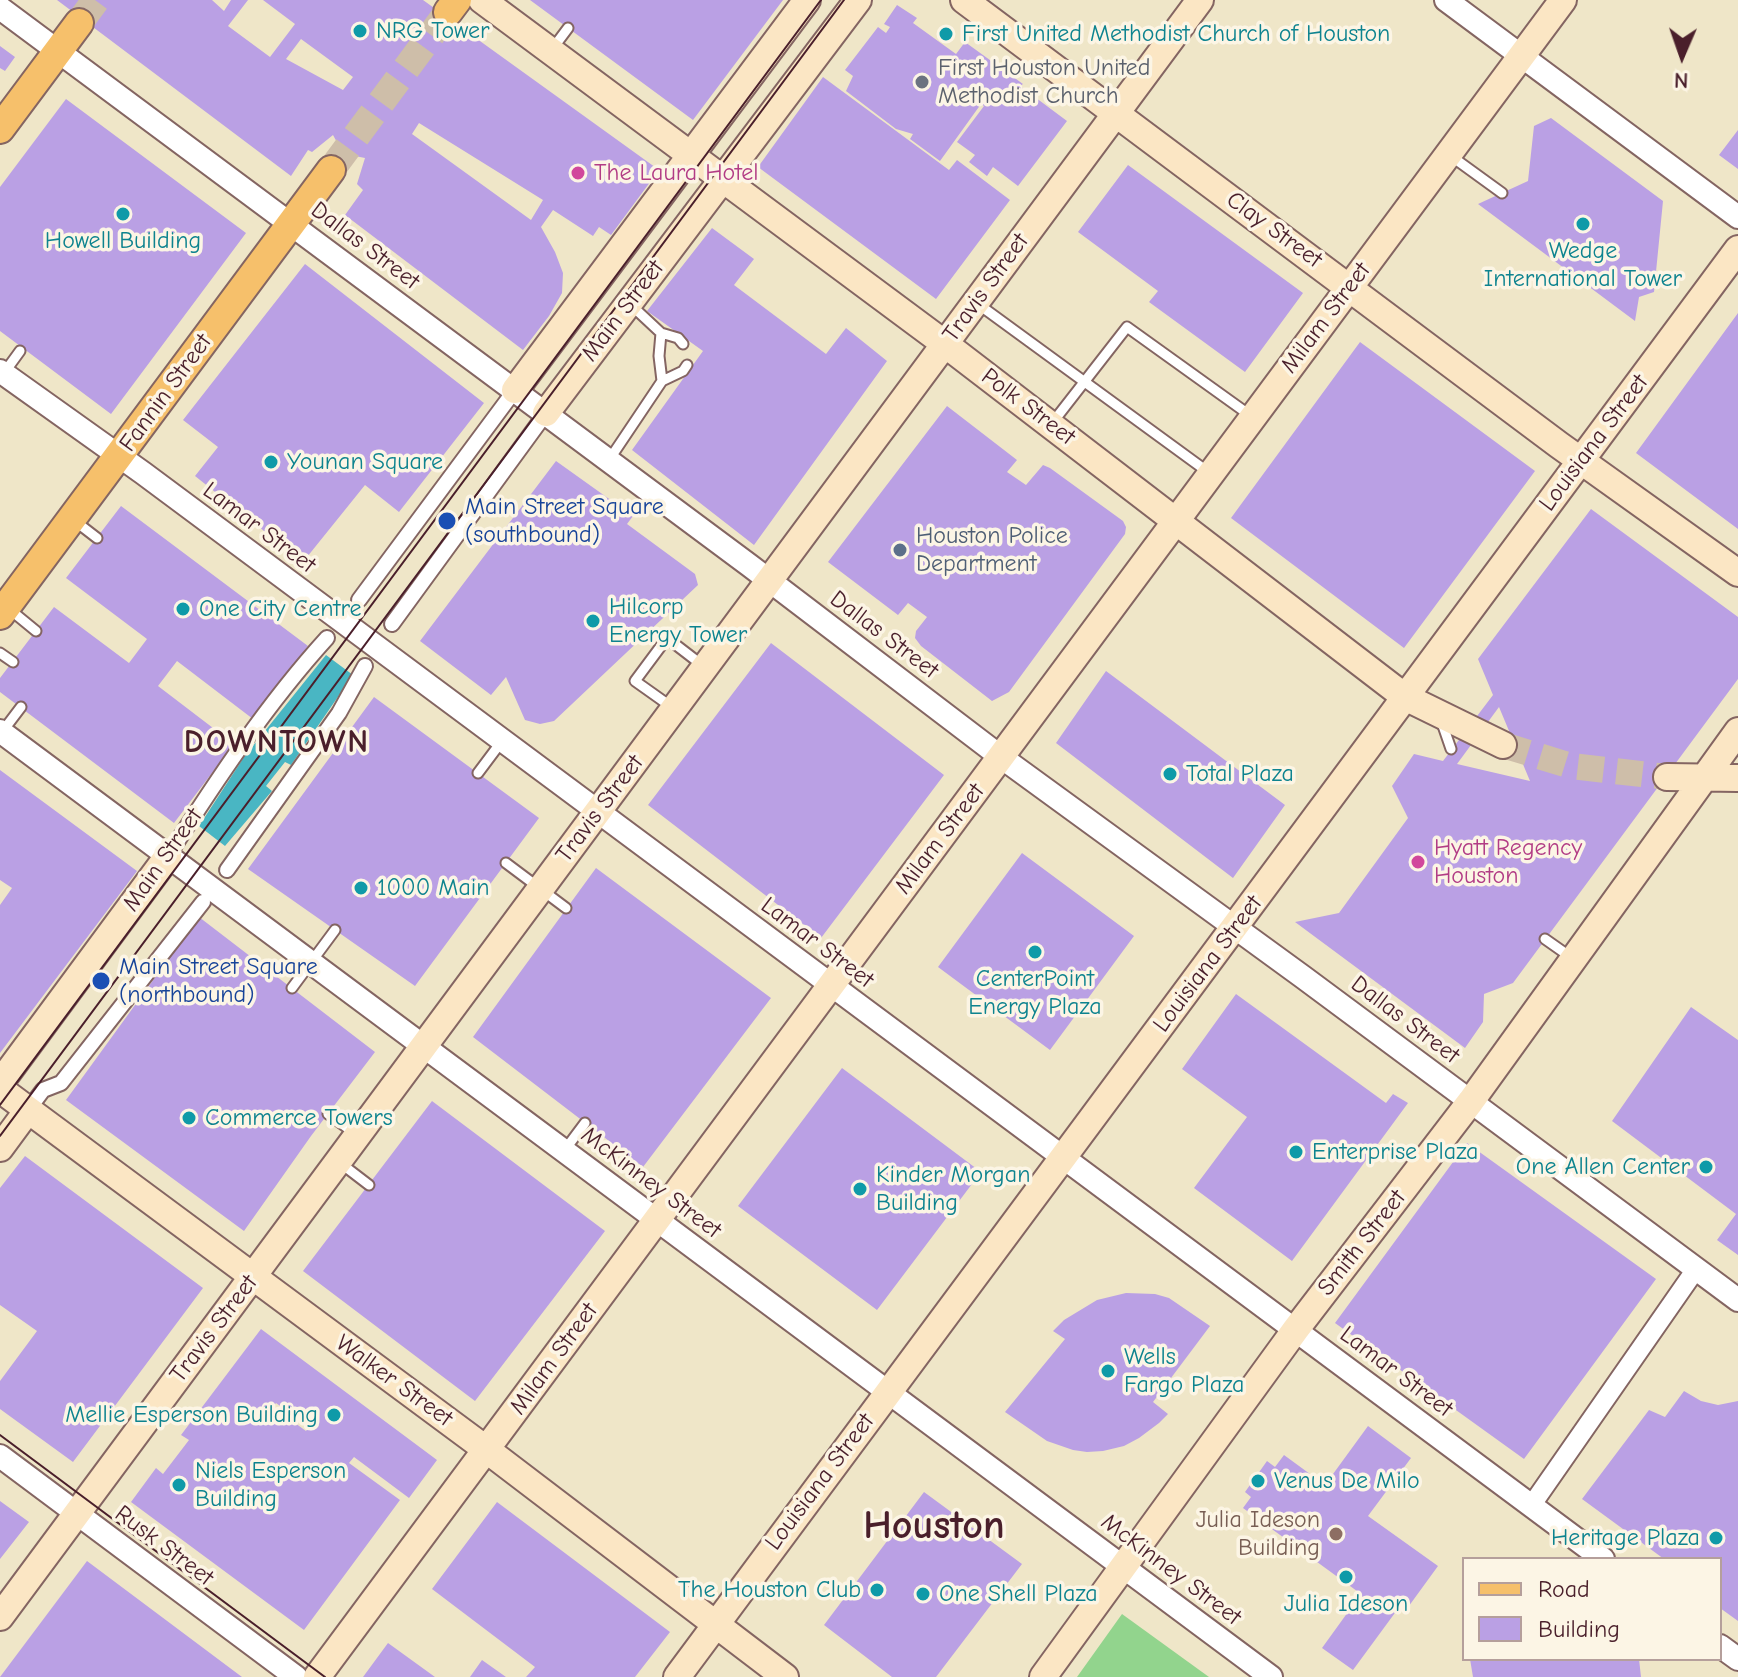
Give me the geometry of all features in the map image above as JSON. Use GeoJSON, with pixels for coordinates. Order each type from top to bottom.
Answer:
{"type":"FeatureCollection","features":[{"type":"Feature","properties":{"kind":"main road","name":"Polk Street"},"geometry":{"type":"LineString","coordinates":[[482,0],[945,344],[1405,697],[1503,745]]}},
{"type":"Feature","properties":{"kind":"main road","name":"Main Street"},"geometry":{"type":"LineString","coordinates":[[515,390],[807,0]]}},
{"type":"Feature","properties":{"kind":"main road","name":"Main Street"},"geometry":{"type":"LineString","coordinates":[[546,413],[858,0]]}},
{"type":"Feature","properties":{"kind":"main road","name":"Clay Street"},"geometry":{"type":"LineString","coordinates":[[964,0],[1581,460],[1738,573]]}},
{"type":"Feature","properties":{"kind":"main road","name":"Travis Street"},"geometry":{"type":"LineString","coordinates":[[0,1617],[1200,0]]}},
{"type":"Feature","properties":{"kind":"main road","name":"Milam Street"},"geometry":{"type":"LineString","coordinates":[[317,1677],[1563,0]]}},
{"type":"Feature","properties":{"kind":"main road"},"geometry":{"type":"LineString","coordinates":[[0,129],[79,23]]}},
{"type":"Feature","properties":{"kind":"main road","name":"Fannin Street"},"geometry":{"type":"LineString","coordinates":[[3,611],[331,170]]}},
{"type":"Feature","properties":{"kind":"main road","name":"Louisiana Street"},"geometry":{"type":"LineString","coordinates":[[677,1677],[1738,249]]}},
{"type":"Feature","properties":{"kind":"main road","name":"Smith Street"},"geometry":{"type":"LineString","coordinates":[[1043,1677],[1296,1329],[1471,1101],[1738,731]]}},
{"type":"Feature","properties":{"kind":"main road"},"geometry":{"type":"LineString","coordinates":[[1667,777],[1738,778]]}},
{"type":"Feature","properties":{"kind":"main road","name":"Main Street"},"geometry":{"type":"LineString","coordinates":[[0,1083],[168,856]]}},
{"type":"Feature","properties":{"kind":"main road","name":"Walker Street"},"geometry":{"type":"LineString","coordinates":[[0,1089],[487,1450],[785,1677]]}},
{"type":"Feature","properties":{"kind":"main road"},"geometry":{"type":"LineString","coordinates":[[0,1148],[28,1110]]}},
{"type":"Feature","properties":{"kind":"street"},"geometry":{"type":"LineString","coordinates":[[1446,0],[1738,217]]}},
{"type":"Feature","properties":{"kind":"street","name":"Dallas Street"},"geometry":{"type":"LineString","coordinates":[[0,8],[770,580],[1001,757],[1738,1300]]}},
{"type":"Feature","properties":{"kind":"street","name":"Lamar Street"},"geometry":{"type":"LineString","coordinates":[[2,372],[1600,1557]]}},
{"type":"Feature","properties":{"kind":"street","name":"Main Street"},"geometry":{"type":"LineString","coordinates":[[359,600],[515,390]]}},
{"type":"Feature","properties":{"kind":"street","name":"Main Street"},"geometry":{"type":"LineString","coordinates":[[392,624],[546,413]]}},
{"type":"Feature","properties":{"kind":"street","name":"Main Street"},"geometry":{"type":"LineString","coordinates":[[168,856],[210,791],[304,663],[327,638]]}},
{"type":"Feature","properties":{"kind":"street"},"geometry":{"type":"LineString","coordinates":[[227,870],[339,713],[365,666]]}},
{"type":"Feature","properties":{"kind":"street","name":"McKinney Street"},"geometry":{"type":"LineString","coordinates":[[1,732],[1271,1677]]}},
{"type":"Feature","properties":{"kind":"street"},"geometry":{"type":"LineString","coordinates":[[28,1110],[43,1090],[61,1083],[203,902]]}},
{"type":"Feature","properties":{"kind":"street"},"geometry":{"type":"LineString","coordinates":[[1531,1506],[1696,1269]]}},
{"type":"Feature","properties":{"kind":"street","name":"Rusk Street"},"geometry":{"type":"LineString","coordinates":[[0,1456],[296,1677]]}},
{"type":"Feature","properties":{"kind":"lane"},"geometry":{"type":"LineString","coordinates":[[551,51],[568,28]]}},
{"type":"Feature","properties":{"kind":"lane"},"geometry":{"type":"LineString","coordinates":[[1448,154],[1502,193]]}},
{"type":"Feature","properties":{"kind":"lane"},"geometry":{"type":"LineString","coordinates":[[628,302],[661,333],[678,338],[683,344]]}},
{"type":"Feature","properties":{"kind":"lane"},"geometry":{"type":"LineString","coordinates":[[976,302],[1211,474]]}},
{"type":"Feature","properties":{"kind":"lane"},"geometry":{"type":"LineString","coordinates":[[1051,425],[1127,327],[1253,417]]}},
{"type":"Feature","properties":{"kind":"lane"},"geometry":{"type":"LineString","coordinates":[[661,333],[659,356],[662,381]]}},
{"type":"Feature","properties":{"kind":"lane"},"geometry":{"type":"LineString","coordinates":[[2,372],[20,351]]}},
{"type":"Feature","properties":{"kind":"lane"},"geometry":{"type":"LineString","coordinates":[[609,460],[662,381],[683,371],[687,365]]}},
{"type":"Feature","properties":{"kind":"lane"},"geometry":{"type":"LineString","coordinates":[[72,519],[97,538]]}},
{"type":"Feature","properties":{"kind":"lane"},"geometry":{"type":"LineString","coordinates":[[3,611],[36,631]]}},
{"type":"Feature","properties":{"kind":"lane"},"geometry":{"type":"LineString","coordinates":[[674,709],[635,681],[667,638],[705,668]]}},
{"type":"Feature","properties":{"kind":"lane"},"geometry":{"type":"LineString","coordinates":[[0,653],[13,662]]}},
{"type":"Feature","properties":{"kind":"lane"},"geometry":{"type":"LineString","coordinates":[[1,732],[21,707]]}},
{"type":"Feature","properties":{"kind":"lane"},"geometry":{"type":"LineString","coordinates":[[1439,713],[1451,749]]}},
{"type":"Feature","properties":{"kind":"lane"},"geometry":{"type":"LineString","coordinates":[[478,773],[502,741]]}},
{"type":"Feature","properties":{"kind":"lane"},"geometry":{"type":"LineString","coordinates":[[506,863],[566,908]]}},
{"type":"Feature","properties":{"kind":"lane"},"geometry":{"type":"LineString","coordinates":[[292,988],[335,930]]}},
{"type":"Feature","properties":{"kind":"lane"},"geometry":{"type":"LineString","coordinates":[[1545,939],[1572,958]]}},
{"type":"Feature","properties":{"kind":"lane"},"geometry":{"type":"LineString","coordinates":[[328,1114],[358,1136]]}},
{"type":"Feature","properties":{"kind":"lane"},"geometry":{"type":"LineString","coordinates":[[564,1151],[585,1123]]}},
{"type":"Feature","properties":{"kind":"lane"},"geometry":{"type":"LineString","coordinates":[[339,1162],[369,1185]]}},
{"type":"Feature","properties":{"kind":"green space"},"geometry":{"type":"Polygon","coordinates":[[[1122,1614],[1209,1677],[1077,1677],[1122,1614]]]}},
{"type":"Feature","properties":{"kind":"water"},"geometry":{"type":"Polygon","coordinates":[[[326,655],[353,675],[291,765],[285,762],[266,786],[272,791],[225,846],[199,826],[244,757],[326,655]]]}},
{"type":"Feature","properties":{"kind":"building","name":"The Laura Hotel"},"geometry":{"type":"Polygon","coordinates":[[[57,0],[212,0],[224,11],[231,0],[248,0],[228,26],[270,57],[295,24],[263,0],[423,0],[659,170],[611,235],[599,227],[593,236],[553,210],[541,227],[563,273],[562,293],[523,350],[345,215],[363,190],[357,184],[365,158],[350,155],[339,146],[333,135],[312,152],[308,150],[291,176],[57,0]],[[301,39],[286,59],[343,90],[353,77],[301,39]],[[419,123],[412,134],[531,220],[543,200],[419,123]]]}},
{"type":"Feature","properties":{"kind":"building"},"geometry":{"type":"Polygon","coordinates":[[[530,0],[783,0],[693,120],[530,0]]]}},
{"type":"Feature","properties":{"kind":"building","name":"First Houston United Methodist Church"},"geometry":{"type":"Polygon","coordinates":[[[897,5],[917,18],[913,23],[956,54],[965,42],[1067,121],[1018,186],[993,167],[987,176],[969,162],[975,155],[957,142],[984,106],[981,104],[940,161],[910,139],[913,134],[896,129],[846,91],[853,76],[845,70],[878,27],[886,33],[890,27],[884,24],[897,5]]]}},
{"type":"Feature","properties":{"kind":"building"},"geometry":{"type":"Polygon","coordinates":[[[0,46],[15,57],[5,71],[0,68],[0,46]]]}},
{"type":"Feature","properties":{"kind":"building"},"geometry":{"type":"Polygon","coordinates":[[[823,77],[949,170],[957,160],[1010,200],[936,299],[758,167],[823,77]]]}},
{"type":"Feature","properties":{"kind":"building"},"geometry":{"type":"Polygon","coordinates":[[[66,99],[246,233],[111,414],[0,331],[0,187],[66,99]]]}},
{"type":"Feature","properties":{"kind":"building","name":"Wedge International Tower"},"geometry":{"type":"Polygon","coordinates":[[[1551,118],[1663,201],[1654,292],[1639,297],[1635,321],[1478,204],[1528,181],[1534,126],[1551,118]]]}},
{"type":"Feature","properties":{"kind":"building"},"geometry":{"type":"Polygon","coordinates":[[[1738,130],[1738,169],[1719,155],[1738,130]]]}},
{"type":"Feature","properties":{"kind":"building"},"geometry":{"type":"Polygon","coordinates":[[[1128,165],[1303,293],[1245,372],[1149,302],[1158,291],[1078,232],[1128,165]]]}},
{"type":"Feature","properties":{"kind":"building"},"geometry":{"type":"Polygon","coordinates":[[[712,228],[754,259],[734,285],[826,354],[846,328],[887,361],[754,545],[632,450],[703,351],[647,311],[712,228]]]}},
{"type":"Feature","properties":{"kind":"building"},"geometry":{"type":"Polygon","coordinates":[[[305,264],[484,403],[399,512],[365,485],[303,562],[195,476],[218,447],[183,420],[305,264]]]}},
{"type":"Feature","properties":{"kind":"building"},"geometry":{"type":"Polygon","coordinates":[[[1738,313],[1738,529],[1636,453],[1738,313]]]}},
{"type":"Feature","properties":{"kind":"building"},"geometry":{"type":"Polygon","coordinates":[[[1360,342],[1535,471],[1404,648],[1231,518],[1360,342]]]}},
{"type":"Feature","properties":{"kind":"building"},"geometry":{"type":"Polygon","coordinates":[[[947,406],[1017,460],[1007,472],[1026,485],[1043,465],[1123,521],[1126,527],[1125,534],[1009,692],[992,701],[921,646],[915,638],[916,631],[927,617],[908,603],[898,615],[828,562],[947,406]]]}},
{"type":"Feature","properties":{"kind":"building"},"geometry":{"type":"Polygon","coordinates":[[[556,461],[633,516],[627,524],[695,574],[698,585],[554,721],[540,724],[525,720],[506,677],[491,695],[420,641],[556,461]]]}},
{"type":"Feature","properties":{"kind":"building"},"geometry":{"type":"Polygon","coordinates":[[[121,506],[308,646],[253,719],[177,661],[158,686],[234,744],[174,823],[0,692],[0,678],[54,607],[129,663],[147,639],[66,578],[121,506]]]}},
{"type":"Feature","properties":{"kind":"building"},"geometry":{"type":"Polygon","coordinates":[[[1591,509],[1738,617],[1738,679],[1513,983],[1484,994],[1483,1022],[1465,1048],[1295,922],[1339,913],[1408,818],[1392,786],[1414,754],[1443,761],[1493,695],[1478,659],[1591,509]],[[1499,707],[1457,764],[1530,781],[1499,707]]]}},
{"type":"Feature","properties":{"kind":"building"},"geometry":{"type":"Polygon","coordinates":[[[771,643],[944,775],[821,938],[648,805],[771,643]]]}},
{"type":"Feature","properties":{"kind":"building","name":"Total Plaza"},"geometry":{"type":"Polygon","coordinates":[[[1106,671],[1285,805],[1233,878],[1056,743],[1106,671]]]}},
{"type":"Feature","properties":{"kind":"building"},"geometry":{"type":"Polygon","coordinates":[[[374,697],[539,818],[415,986],[248,869],[374,697]]]}},
{"type":"Feature","properties":{"kind":"building"},"geometry":{"type":"Polygon","coordinates":[[[0,770],[137,871],[0,1053],[0,905],[12,888],[0,880],[0,770]]]}},
{"type":"Feature","properties":{"kind":"building","name":"CenterPoint Energy Plaza"},"geometry":{"type":"Polygon","coordinates":[[[1022,853],[1134,936],[1050,1050],[938,967],[1022,853]]]}},
{"type":"Feature","properties":{"kind":"building"},"geometry":{"type":"Polygon","coordinates":[[[596,868],[771,998],[643,1167],[473,1037],[596,868]]]}},
{"type":"Feature","properties":{"kind":"building"},"geometry":{"type":"Polygon","coordinates":[[[199,917],[375,1052],[244,1231],[66,1100],[199,917]]]}},
{"type":"Feature","properties":{"kind":"building","name":"Enterprise Plaza"},"geometry":{"type":"Polygon","coordinates":[[[1236,994],[1386,1103],[1393,1094],[1408,1103],[1292,1261],[1194,1188],[1247,1117],[1182,1069],[1236,994]]]}},
{"type":"Feature","properties":{"kind":"building","name":"One Allen Center"},"geometry":{"type":"Polygon","coordinates":[[[1691,1007],[1738,1040],[1738,1255],[1717,1240],[1736,1214],[1612,1121],[1691,1007]]]}},
{"type":"Feature","properties":{"kind":"building","name":"Kinder Morgan Building"},"geometry":{"type":"Polygon","coordinates":[[[842,1068],[981,1172],[877,1310],[738,1206],[842,1068]]]}},
{"type":"Feature","properties":{"kind":"building"},"geometry":{"type":"Polygon","coordinates":[[[432,1101],[605,1231],[475,1401],[303,1271],[432,1101]]]}},
{"type":"Feature","properties":{"kind":"building"},"geometry":{"type":"Polygon","coordinates":[[[1467,1143],[1656,1279],[1524,1459],[1335,1323],[1467,1143]]]}},
{"type":"Feature","properties":{"kind":"building"},"geometry":{"type":"Polygon","coordinates":[[[25,1156],[203,1288],[73,1462],[0,1409],[0,1381],[37,1331],[0,1305],[0,1188],[25,1156]]]}},
{"type":"Feature","properties":{"kind":"building","name":"Wells Fargo Plaza"},"geometry":{"type":"Polygon","coordinates":[[[1126,1293],[1169,1298],[1210,1326],[1153,1402],[1168,1414],[1159,1423],[1124,1446],[1087,1452],[1047,1441],[1005,1412],[1065,1339],[1053,1331],[1064,1320],[1097,1300],[1126,1293]]]}},
{"type":"Feature","properties":{"kind":"building"},"geometry":{"type":"Polygon","coordinates":[[[261,1329],[437,1460],[409,1498],[354,1457],[349,1463],[400,1500],[304,1630],[131,1502],[156,1468],[163,1474],[189,1440],[181,1435],[261,1329]],[[276,1403],[273,1407],[306,1431],[309,1427],[276,1403]]]}},
{"type":"Feature","properties":{"kind":"building"},"geometry":{"type":"Polygon","coordinates":[[[1684,1391],[1701,1401],[1718,1405],[1738,1401],[1738,1621],[1722,1609],[1722,1557],[1661,1557],[1582,1499],[1649,1410],[1665,1417],[1684,1391]]]}},
{"type":"Feature","properties":{"kind":"building","name":"Julia Ideson Building"},"geometry":{"type":"Polygon","coordinates":[[[1368,1426],[1411,1458],[1368,1516],[1438,1566],[1406,1610],[1400,1606],[1353,1670],[1322,1648],[1361,1594],[1243,1508],[1251,1497],[1245,1492],[1267,1461],[1275,1467],[1284,1455],[1325,1485],[1368,1426]]]}},
{"type":"Feature","properties":{"kind":"building","name":"One Shell Plaza"},"geometry":{"type":"Polygon","coordinates":[[[924,1492],[1022,1564],[936,1677],[892,1677],[824,1625],[924,1492]]]}},
{"type":"Feature","properties":{"kind":"building"},"geometry":{"type":"Polygon","coordinates":[[[0,1501],[29,1522],[0,1559],[0,1501]]]}},
{"type":"Feature","properties":{"kind":"building"},"geometry":{"type":"Polygon","coordinates":[[[497,1502],[670,1632],[635,1677],[526,1677],[535,1667],[432,1589],[497,1502]]]}},
{"type":"Feature","properties":{"kind":"building"},"geometry":{"type":"Polygon","coordinates":[[[87,1561],[242,1677],[0,1677],[87,1561]]]}},
{"type":"Feature","properties":{"kind":"building"},"geometry":{"type":"Polygon","coordinates":[[[388,1643],[435,1677],[363,1677],[388,1643]]]}},
{"type":"Feature","properties":{"kind":"building"},"geometry":{"type":"Polygon","coordinates":[[[482,1660],[506,1677],[470,1677],[482,1660]]]}},
{"type":"Feature","properties":{"kind":"building"},"geometry":{"type":"Polygon","coordinates":[[[1470,1661],[1639,1661],[1641,1677],[1473,1677],[1470,1661]]]}},
{"type":"Feature","properties":{"kind":"tunnel"},"geometry":{"type":"LineString","coordinates":[[79,23],[96,0]]}},
{"type":"Feature","properties":{"kind":"tunnel"},"geometry":{"type":"LineString","coordinates":[[331,170],[448,12]]}},
{"type":"Feature","properties":{"kind":"tunnel"},"geometry":{"type":"LineString","coordinates":[[1503,745],[1571,766],[1667,777]]}},
{"type":"Feature","properties":{"kind":"tram line"},"geometry":{"type":"LineString","coordinates":[[0,1105],[821,0]]}},
{"type":"Feature","properties":{"kind":"tram line"},"geometry":{"type":"LineString","coordinates":[[0,1136],[844,0]]}},
{"type":"Feature","properties":{"kind":"tram line"},"geometry":{"type":"LineString","coordinates":[[0,1435],[325,1677]]}},
{"type":"Feature","properties":{"kind":"place","name":"NRG Tower"},"geometry":{"type":"Point","coordinates":[360,31]}},
{"type":"Feature","properties":{"kind":"place","name":"First United Methodist Church of Houston"},"geometry":{"type":"Point","coordinates":[946,34]}},
{"type":"Feature","properties":{"kind":"place","name":"First Houston United Methodist Church"},"geometry":{"type":"Point","coordinates":[922,82]}},
{"type":"Feature","properties":{"kind":"place","name":"The Laura Hotel"},"geometry":{"type":"Point","coordinates":[578,173]}},
{"type":"Feature","properties":{"kind":"place","name":"Howell Building"},"geometry":{"type":"Point","coordinates":[123,214]}},
{"type":"Feature","properties":{"kind":"place","name":"Wedge International Tower"},"geometry":{"type":"Point","coordinates":[1583,224]}},
{"type":"Feature","properties":{"kind":"place","name":"Younan Square"},"geometry":{"type":"Point","coordinates":[271,462]}},
{"type":"Feature","properties":{"kind":"place","name":"Main Street Square (southbound)"},"geometry":{"type":"Point","coordinates":[447,521]}},
{"type":"Feature","properties":{"kind":"place","name":"Houston Police Department"},"geometry":{"type":"Point","coordinates":[900,550]}},
{"type":"Feature","properties":{"kind":"place","name":"One City Centre"},"geometry":{"type":"Point","coordinates":[183,609]}},
{"type":"Feature","properties":{"kind":"place","name":"Hilcorp Energy Tower"},"geometry":{"type":"Point","coordinates":[593,621]}},
{"type":"Feature","properties":{"kind":"place","name":"Total Plaza"},"geometry":{"type":"Point","coordinates":[1170,774]}},
{"type":"Feature","properties":{"kind":"place","name":"Hyatt Regency Houston"},"geometry":{"type":"Point","coordinates":[1418,862]}},
{"type":"Feature","properties":{"kind":"place","name":"1000 Main"},"geometry":{"type":"Point","coordinates":[361,888]}},
{"type":"Feature","properties":{"kind":"place","name":"CenterPoint Energy Plaza"},"geometry":{"type":"Point","coordinates":[1035,952]}},
{"type":"Feature","properties":{"kind":"place","name":"Main Street Square (northbound)"},"geometry":{"type":"Point","coordinates":[101,981]}},
{"type":"Feature","properties":{"kind":"place","name":"Commerce Towers"},"geometry":{"type":"Point","coordinates":[189,1118]}},
{"type":"Feature","properties":{"kind":"place","name":"Enterprise Plaza"},"geometry":{"type":"Point","coordinates":[1296,1152]}},
{"type":"Feature","properties":{"kind":"place","name":"One Allen Center"},"geometry":{"type":"Point","coordinates":[1706,1167]}},
{"type":"Feature","properties":{"kind":"place","name":"Kinder Morgan Building"},"geometry":{"type":"Point","coordinates":[860,1189]}},
{"type":"Feature","properties":{"kind":"place","name":"Wells Fargo Plaza"},"geometry":{"type":"Point","coordinates":[1108,1371]}},
{"type":"Feature","properties":{"kind":"place","name":"Mellie Esperson Building"},"geometry":{"type":"Point","coordinates":[334,1415]}},
{"type":"Feature","properties":{"kind":"place","name":"Venus De Milo"},"geometry":{"type":"Point","coordinates":[1258,1481]}},
{"type":"Feature","properties":{"kind":"place","name":"Niels Esperson Building"},"geometry":{"type":"Point","coordinates":[179,1485]}},
{"type":"Feature","properties":{"kind":"place","name":"Julia Ideson Building"},"geometry":{"type":"Point","coordinates":[1336,1534]}},
{"type":"Feature","properties":{"kind":"place","name":"Heritage Plaza"},"geometry":{"type":"Point","coordinates":[1716,1538]}},
{"type":"Feature","properties":{"kind":"place","name":"Julia Ideson"},"geometry":{"type":"Point","coordinates":[1346,1577]}},
{"type":"Feature","properties":{"kind":"place","name":"The Houston Club"},"geometry":{"type":"Point","coordinates":[877,1590]}},
{"type":"Feature","properties":{"kind":"place","name":"One Shell Plaza"},"geometry":{"type":"Point","coordinates":[923,1594]}},
{"type":"Feature","properties":{"kind":"district","name":"DOWNTOWN"},"geometry":{"type":"Point","coordinates":[277,743]}},
{"type":"Feature","properties":{"kind":"district","name":"Houston"},"geometry":{"type":"Point","coordinates":[934,1527]}}]}
